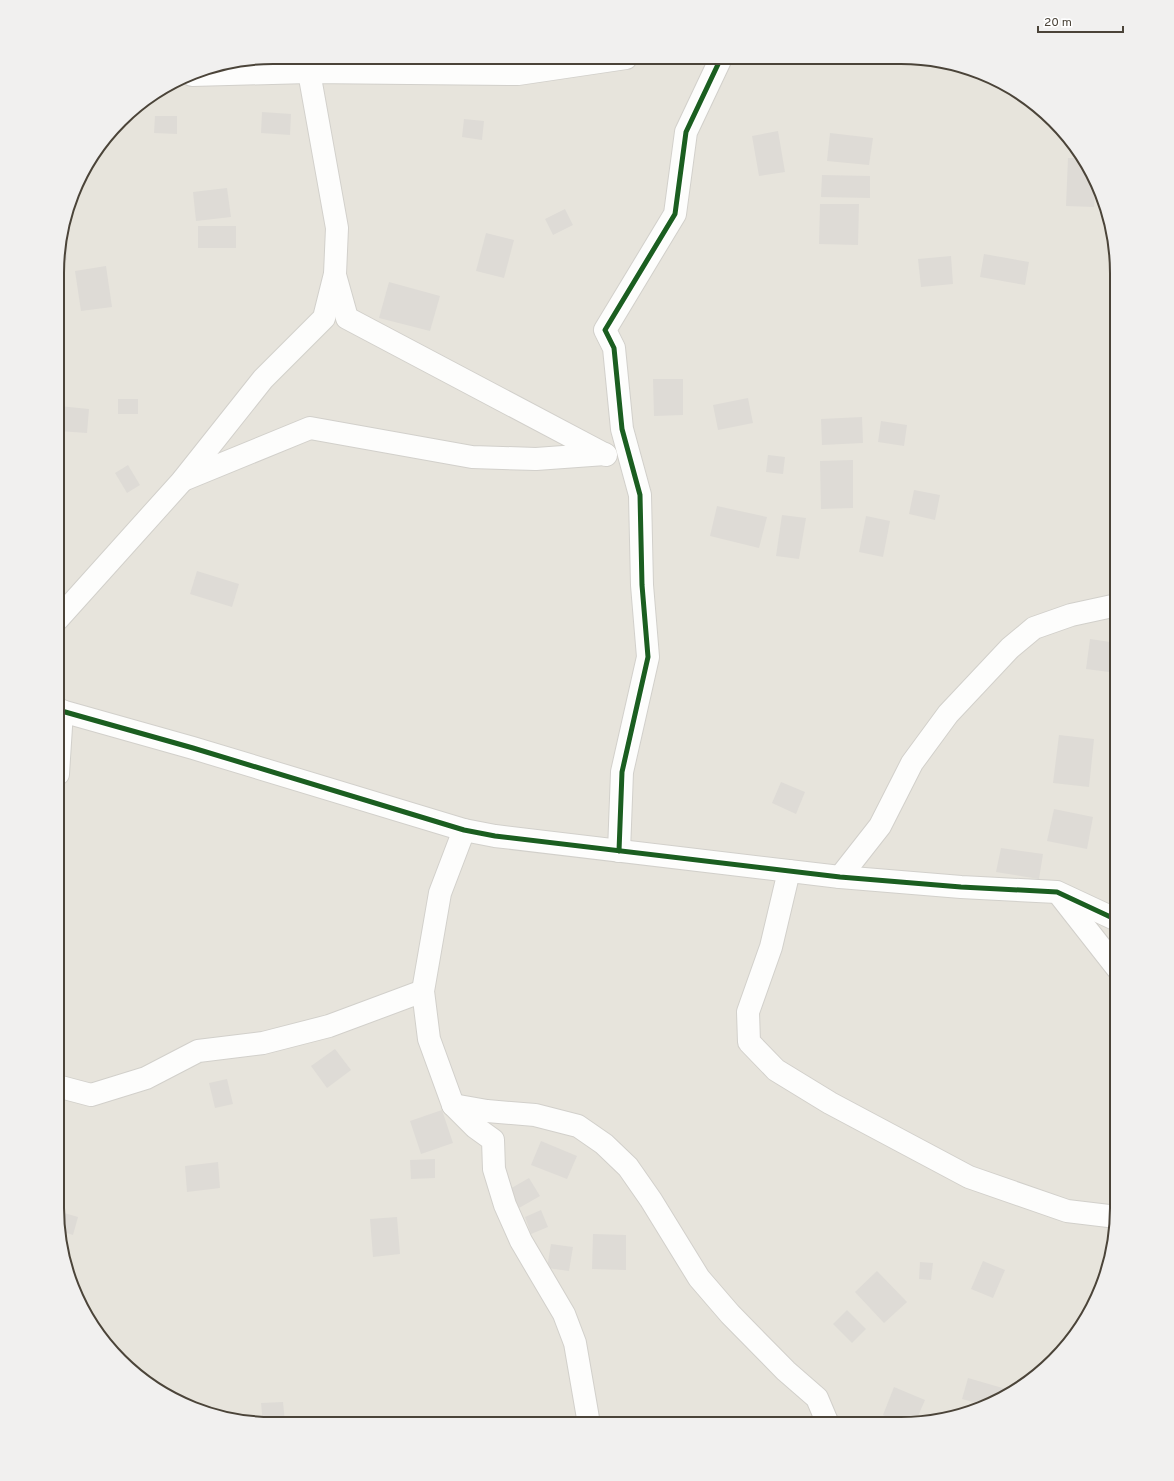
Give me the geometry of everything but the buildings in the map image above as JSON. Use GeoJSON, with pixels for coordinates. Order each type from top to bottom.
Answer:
{"type":"FeatureCollection","features":[{"type":"Feature","properties":{"kind":"street"},"geometry":{"type":"LineString","coordinates":[[215,72],[273,65],[309,72],[518,74],[586,64]]}},
{"type":"Feature","properties":{"kind":"street"},"geometry":{"type":"LineString","coordinates":[[619,851],[622,772],[648,657],[642,585],[640,495],[622,429],[614,348],[605,330],[675,214],[686,132],[718,64]]}},
{"type":"Feature","properties":{"kind":"street"},"geometry":{"type":"LineString","coordinates":[[64,612],[182,481],[263,379],[324,318],[334,274],[337,228],[309,72]]}},
{"type":"Feature","properties":{"kind":"street"},"geometry":{"type":"LineString","coordinates":[[334,274],[348,318],[632,467]]}},
{"type":"Feature","properties":{"kind":"street"},"geometry":{"type":"LineString","coordinates":[[182,481],[310,428],[472,456],[536,459],[605,454]]}},
{"type":"Feature","properties":{"kind":"street"},"geometry":{"type":"LineString","coordinates":[[840,877],[880,826],[912,763],[948,714],[1010,648],[1034,628],[1071,615],[1110,607]]}},
{"type":"Feature","properties":{"kind":"street"},"geometry":{"type":"LineString","coordinates":[[64,712],[201,750],[464,830],[495,836],[840,877],[961,887],[1057,892],[1110,917]]}},
{"type":"Feature","properties":{"kind":"street"},"geometry":{"type":"LineString","coordinates":[[464,830],[440,893],[423,991],[429,1039],[453,1105],[476,1127],[493,1140],[494,1169],[505,1205],[521,1241],[564,1314],[575,1343],[588,1417]]}},
{"type":"Feature","properties":{"kind":"street"},"geometry":{"type":"LineString","coordinates":[[789,871],[770,946],[748,1012],[749,1042],[776,1070],[830,1103],[969,1177],[1067,1211],[1110,1216]]}},
{"type":"Feature","properties":{"kind":"street"},"geometry":{"type":"LineString","coordinates":[[1057,892],[1110,959]]}},
{"type":"Feature","properties":{"kind":"street"},"geometry":{"type":"LineString","coordinates":[[64,1088],[91,1095],[146,1078],[198,1051],[263,1043],[329,1026],[423,991]]}},
{"type":"Feature","properties":{"kind":"street"},"geometry":{"type":"LineString","coordinates":[[453,1105],[487,1111],[535,1115],[578,1126],[604,1144],[628,1167],[651,1200],[699,1278],[730,1314],[786,1371],[817,1398],[825,1417]]}},
{"type":"Feature","properties":{"kind":"shaded area"},"geometry":{"type":"Polygon","coordinates":[[[260,64],[914,64],[942,68],[968,75],[981,80],[1017,99],[1049,125],[1067,146],[1082,169],[1094,193],[1103,219],[1110,260],[1110,1221],[1106,1249],[1099,1275],[1094,1288],[1075,1324],[1049,1356],[1028,1374],[1005,1389],[981,1401],[955,1410],[914,1417],[260,1417],[232,1413],[206,1406],[193,1401],[157,1382],[125,1356],[107,1335],[92,1312],[80,1288],[71,1262],[64,1221],[64,260],[71,219],[80,193],[99,157],[125,125],[157,99],[193,80],[219,71],[260,64]]]}},
{"type":"Feature","properties":{"kind":"cycle path"},"geometry":{"type":"LineString","coordinates":[[619,851],[622,772],[648,657],[642,585],[640,495],[622,429],[614,348],[605,330],[675,214],[686,132],[718,64]]}},
{"type":"Feature","properties":{"kind":"cycle path"},"geometry":{"type":"LineString","coordinates":[[64,712],[193,748],[464,830],[495,836],[840,877],[961,887],[1057,892],[1110,917]]}}]}
